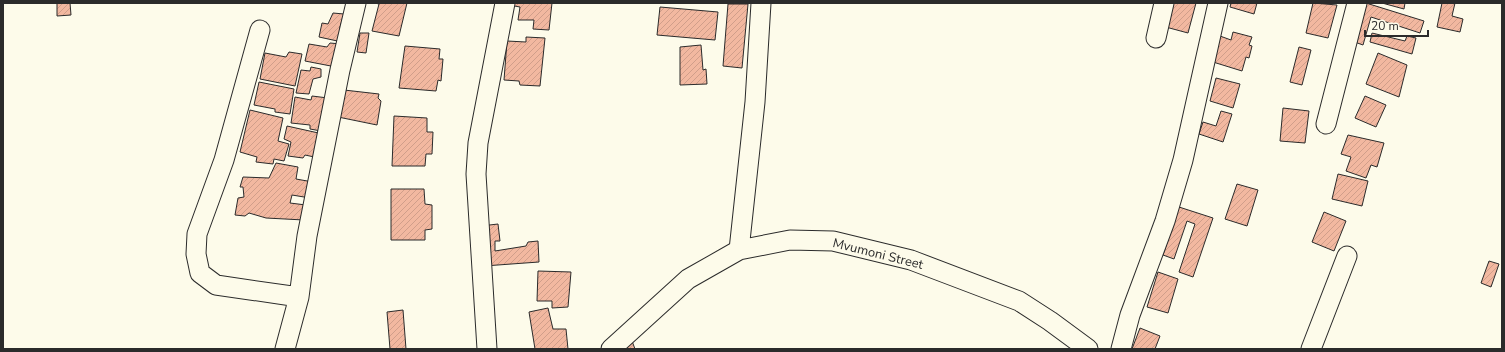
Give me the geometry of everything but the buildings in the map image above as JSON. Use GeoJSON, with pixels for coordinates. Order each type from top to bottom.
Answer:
{"type":"FeatureCollection","features":[{"type":"Feature","properties":{"kind":"street"},"geometry":{"type":"LineString","coordinates":[[285,349],[299,297],[307,236],[340,70],[356,3]]}},
{"type":"Feature","properties":{"kind":"street"},"geometry":{"type":"LineString","coordinates":[[487,349],[476,174],[477,151],[505,3]]}},
{"type":"Feature","properties":{"kind":"street"},"geometry":{"type":"LineString","coordinates":[[739,250],[755,102],[761,3]]}},
{"type":"Feature","properties":{"kind":"street"},"geometry":{"type":"LineString","coordinates":[[1156,38],[1164,3]]}},
{"type":"Feature","properties":{"kind":"street"},"geometry":{"type":"LineString","coordinates":[[1121,349],[1130,315],[1165,221],[1183,160],[1218,3]]}},
{"type":"Feature","properties":{"kind":"street"},"geometry":{"type":"LineString","coordinates":[[1326,124],[1357,3]]}},
{"type":"Feature","properties":{"kind":"street"},"geometry":{"type":"LineString","coordinates":[[260,30],[224,160],[197,234],[196,254],[200,273],[216,285],[299,297]]}},
{"type":"Feature","properties":{"kind":"street","name":"Mvumoni Street"},"geometry":{"type":"LineString","coordinates":[[611,349],[688,279],[739,250],[790,240],[833,241],[911,260],[1019,301],[1050,321],[1088,349]]}},
{"type":"Feature","properties":{"kind":"street"},"geometry":{"type":"LineString","coordinates":[[1310,349],[1347,256]]}}]}
